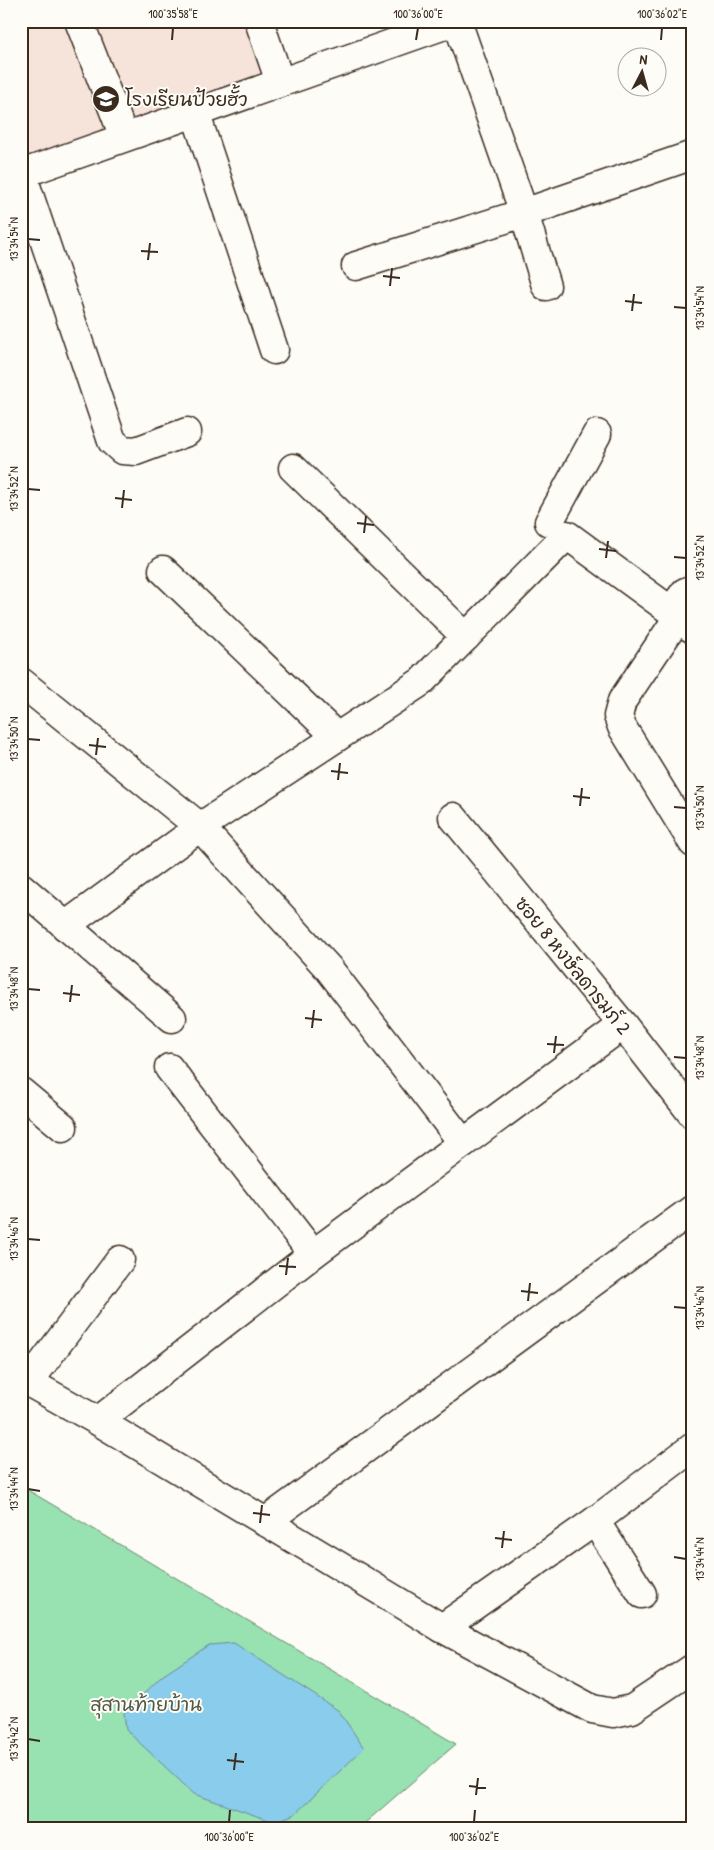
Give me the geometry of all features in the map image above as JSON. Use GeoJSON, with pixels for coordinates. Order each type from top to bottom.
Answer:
{"type":"FeatureCollection","features":[{"type":"Feature","properties":{"kind":"street"},"geometry":{"type":"LineString","coordinates":[[79,21],[124,137]]}},
{"type":"Feature","properties":{"kind":"street"},"geometry":{"type":"LineString","coordinates":[[259,21],[280,82]]}},
{"type":"Feature","properties":{"kind":"street"},"geometry":{"type":"LineString","coordinates":[[187,432],[136,451],[122,450],[112,442],[21,174],[456,21],[524,213],[546,286]]}},
{"type":"Feature","properties":{"kind":"street"},"geometry":{"type":"LineString","coordinates":[[195,112],[274,350]]}},
{"type":"Feature","properties":{"kind":"street"},"geometry":{"type":"LineString","coordinates":[[356,266],[524,213],[693,155]]}},
{"type":"Feature","properties":{"kind":"street"},"geometry":{"type":"LineString","coordinates":[[549,522],[597,434]]}},
{"type":"Feature","properties":{"kind":"street"},"geometry":{"type":"LineString","coordinates":[[293,468],[466,637]]}},
{"type":"Feature","properties":{"kind":"street"},"geometry":{"type":"LineString","coordinates":[[64,926],[200,827],[421,682],[567,535],[680,620]]}},
{"type":"Feature","properties":{"kind":"street"},"geometry":{"type":"LineString","coordinates":[[163,570],[337,737]]}},
{"type":"Feature","properties":{"kind":"street"},"geometry":{"type":"LineString","coordinates":[[693,589],[686,592],[680,620],[622,701],[618,716],[622,727],[693,843]]}},
{"type":"Feature","properties":{"kind":"street"},"geometry":{"type":"LineString","coordinates":[[21,682],[200,827],[329,969],[463,1143]]}},
{"type":"Feature","properties":{"kind":"street","name":"ซอย 8 หงษ์ลดารมภ์ 2"},"geometry":{"type":"LineString","coordinates":[[453,817],[693,1115]]}},
{"type":"Feature","properties":{"kind":"street"},"geometry":{"type":"LineString","coordinates":[[21,887],[172,1018]]}},
{"type":"Feature","properties":{"kind":"street"},"geometry":{"type":"LineString","coordinates":[[98,1422],[313,1254],[623,1026]]}},
{"type":"Feature","properties":{"kind":"street"},"geometry":{"type":"LineString","coordinates":[[169,1068],[313,1254]]}},
{"type":"Feature","properties":{"kind":"street"},"geometry":{"type":"LineString","coordinates":[[21,1092],[63,1127]]}},
{"type":"Feature","properties":{"kind":"street"},"geometry":{"type":"LineString","coordinates":[[265,1522],[693,1209]]}},
{"type":"Feature","properties":{"kind":"street"},"geometry":{"type":"LineString","coordinates":[[120,1260],[24,1380],[98,1422],[442,1628],[592,1709],[613,1713],[632,1709],[693,1668]]}},
{"type":"Feature","properties":{"kind":"street"},"geometry":{"type":"LineString","coordinates":[[442,1628],[595,1520],[693,1447]]}},
{"type":"Feature","properties":{"kind":"street"},"geometry":{"type":"LineString","coordinates":[[595,1520],[642,1594]]}},
{"type":"Feature","properties":{"kind":"shaded area","name":"โรงเรียนป้วยฮั้ว"},"geometry":{"type":"Polygon","coordinates":[[[21,21],[243,21],[264,75],[119,123],[21,159],[21,21]]]}},
{"type":"Feature","properties":{"kind":"green space","name":"สุสานท้ายบ้าน"},"geometry":{"type":"Polygon","coordinates":[[[21,1486],[456,1744],[358,1829],[21,1829],[21,1486]]]}},
{"type":"Feature","properties":{"kind":"water"},"geometry":{"type":"Polygon","coordinates":[[[234,1643],[339,1711],[364,1748],[295,1814],[274,1822],[194,1794],[126,1730],[124,1713],[162,1676],[209,1645],[234,1643]]]}},
{"type":"Feature","properties":{"kind":"place","name":"โรงเรียนป้วยฮั้ว"},"geometry":{"type":"Point","coordinates":[106,99]}}]}
